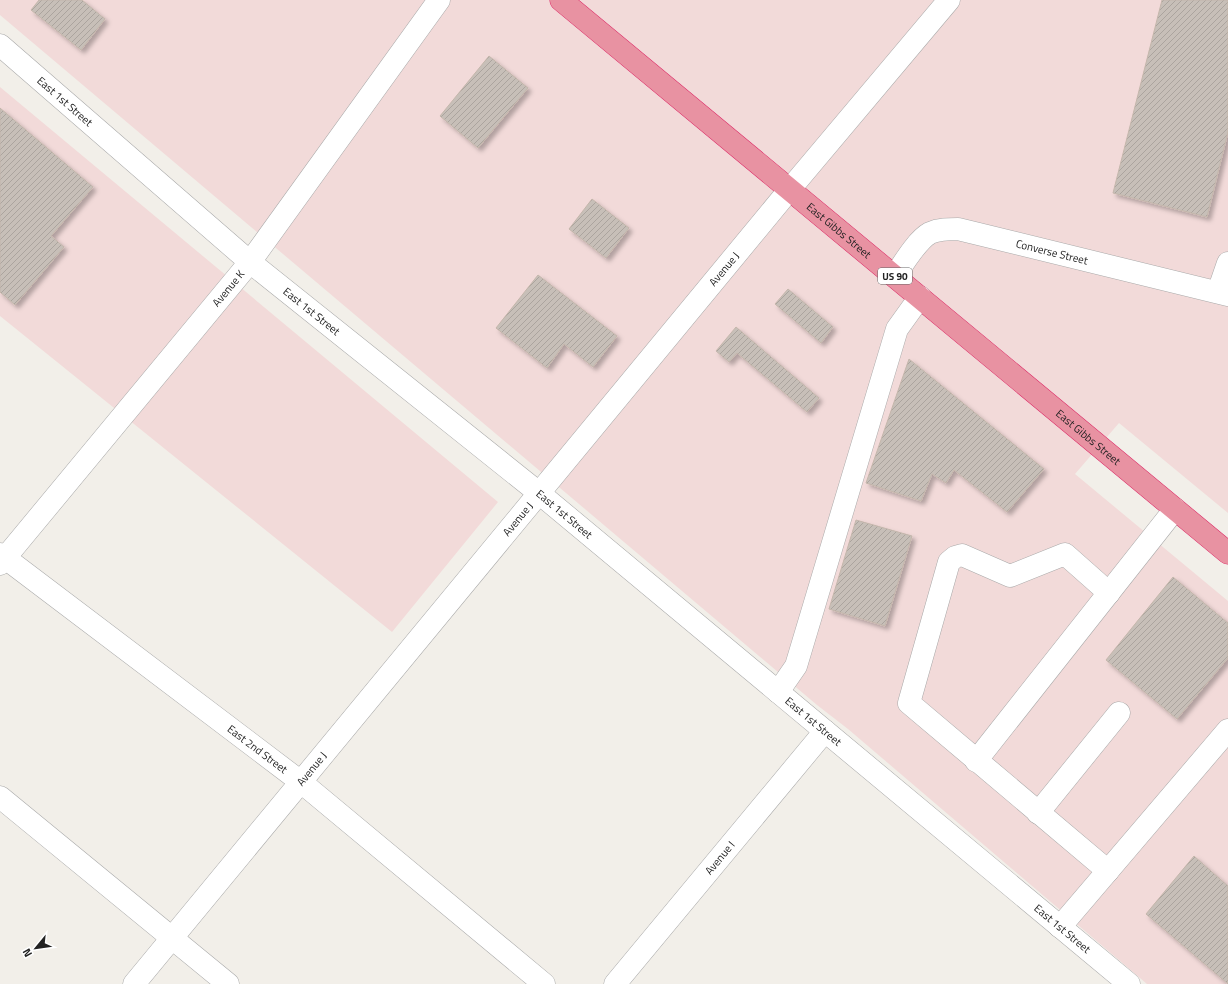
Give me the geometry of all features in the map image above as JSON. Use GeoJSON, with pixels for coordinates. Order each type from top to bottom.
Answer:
{"type":"FeatureCollection","features":[{"type":"Feature","properties":{"kind":"highway","name":"East Gibbs Street"},"geometry":{"type":"LineString","coordinates":[[561,0],[1228,553]]}},
{"type":"Feature","properties":{"kind":"street","name":"Avenue K"},"geometry":{"type":"LineString","coordinates":[[2,559],[250,262],[439,0]]}},
{"type":"Feature","properties":{"kind":"street","name":"Avenue J"},"geometry":{"type":"LineString","coordinates":[[134,984],[790,189],[949,0]]}},
{"type":"Feature","properties":{"kind":"street","name":"East 1st Street"},"geometry":{"type":"LineString","coordinates":[[0,45],[250,262],[539,493],[1128,984]]}},
{"type":"Feature","properties":{"kind":"street","name":"Converse Street"},"geometry":{"type":"LineString","coordinates":[[895,276],[916,245],[930,233],[945,229],[958,229],[1223,293]]}},
{"type":"Feature","properties":{"kind":"street"},"geometry":{"type":"LineString","coordinates":[[1223,293],[1228,264]]}},
{"type":"Feature","properties":{"kind":"street"},"geometry":{"type":"LineString","coordinates":[[778,692],[796,666],[897,330],[920,298]]}},
{"type":"Feature","properties":{"kind":"street"},"geometry":{"type":"LineString","coordinates":[[976,761],[1176,509]]}},
{"type":"Feature","properties":{"kind":"street"},"geometry":{"type":"LineString","coordinates":[[1108,871],[909,703],[949,562],[955,557],[962,555],[1010,576],[1065,554],[1109,593]]}},
{"type":"Feature","properties":{"kind":"street","name":"East 2nd Street"},"geometry":{"type":"LineString","coordinates":[[2,559],[301,782],[544,984]]}},
{"type":"Feature","properties":{"kind":"street"},"geometry":{"type":"LineString","coordinates":[[1038,813],[1119,713]]}},
{"type":"Feature","properties":{"kind":"street"},"geometry":{"type":"LineString","coordinates":[[1060,928],[1228,730]]}},
{"type":"Feature","properties":{"kind":"street","name":"Avenue I"},"geometry":{"type":"LineString","coordinates":[[615,984],[825,731]]}},
{"type":"Feature","properties":{"kind":"street"},"geometry":{"type":"LineString","coordinates":[[0,797],[228,984]]}},
{"type":"Feature","properties":{"kind":"shaded area"},"geometry":{"type":"Polygon","coordinates":[[[0,0],[1228,0],[1228,513],[1119,423],[1075,474],[1228,601],[1228,984],[1147,984],[848,729],[817,705],[0,15],[0,0]]]}},
{"type":"Feature","properties":{"kind":"shaded area"},"geometry":{"type":"Polygon","coordinates":[[[0,87],[498,502],[392,632],[0,316],[0,87]]]}},
{"type":"Feature","properties":{"kind":"building"},"geometry":{"type":"Polygon","coordinates":[[[39,0],[82,0],[105,19],[81,50],[31,10],[39,0]]]}},
{"type":"Feature","properties":{"kind":"building"},"geometry":{"type":"Polygon","coordinates":[[[1162,0],[1228,0],[1228,132],[1207,217],[1113,193],[1162,0]]]}},
{"type":"Feature","properties":{"kind":"building"},"geometry":{"type":"Polygon","coordinates":[[[489,56],[528,88],[478,148],[440,116],[489,56]]]}},
{"type":"Feature","properties":{"kind":"building"},"geometry":{"type":"Polygon","coordinates":[[[0,108],[93,187],[51,236],[64,247],[15,305],[0,292],[0,108]]]}},
{"type":"Feature","properties":{"kind":"building"},"geometry":{"type":"Polygon","coordinates":[[[592,199],[629,228],[606,258],[569,229],[592,199]]]}},
{"type":"Feature","properties":{"kind":"building"},"geometry":{"type":"Polygon","coordinates":[[[538,275],[617,336],[593,367],[564,344],[547,368],[496,328],[538,275]]]}},
{"type":"Feature","properties":{"kind":"building"},"geometry":{"type":"Polygon","coordinates":[[[788,289],[833,327],[821,343],[775,304],[788,289]]]}},
{"type":"Feature","properties":{"kind":"building"},"geometry":{"type":"Polygon","coordinates":[[[736,327],[819,398],[807,412],[737,353],[729,362],[716,351],[736,327]]]}},
{"type":"Feature","properties":{"kind":"building"},"geometry":{"type":"Polygon","coordinates":[[[909,359],[1044,469],[1007,512],[954,470],[946,483],[932,474],[921,501],[866,483],[909,359]]]}},
{"type":"Feature","properties":{"kind":"building"},"geometry":{"type":"Polygon","coordinates":[[[856,520],[912,536],[885,626],[829,609],[856,520]]]}},
{"type":"Feature","properties":{"kind":"building"},"geometry":{"type":"Polygon","coordinates":[[[1173,577],[1228,623],[1228,658],[1177,719],[1106,660],[1173,577]]]}},
{"type":"Feature","properties":{"kind":"building"},"geometry":{"type":"Polygon","coordinates":[[[1194,856],[1228,886],[1228,984],[1146,914],[1194,856]]]}}]}
